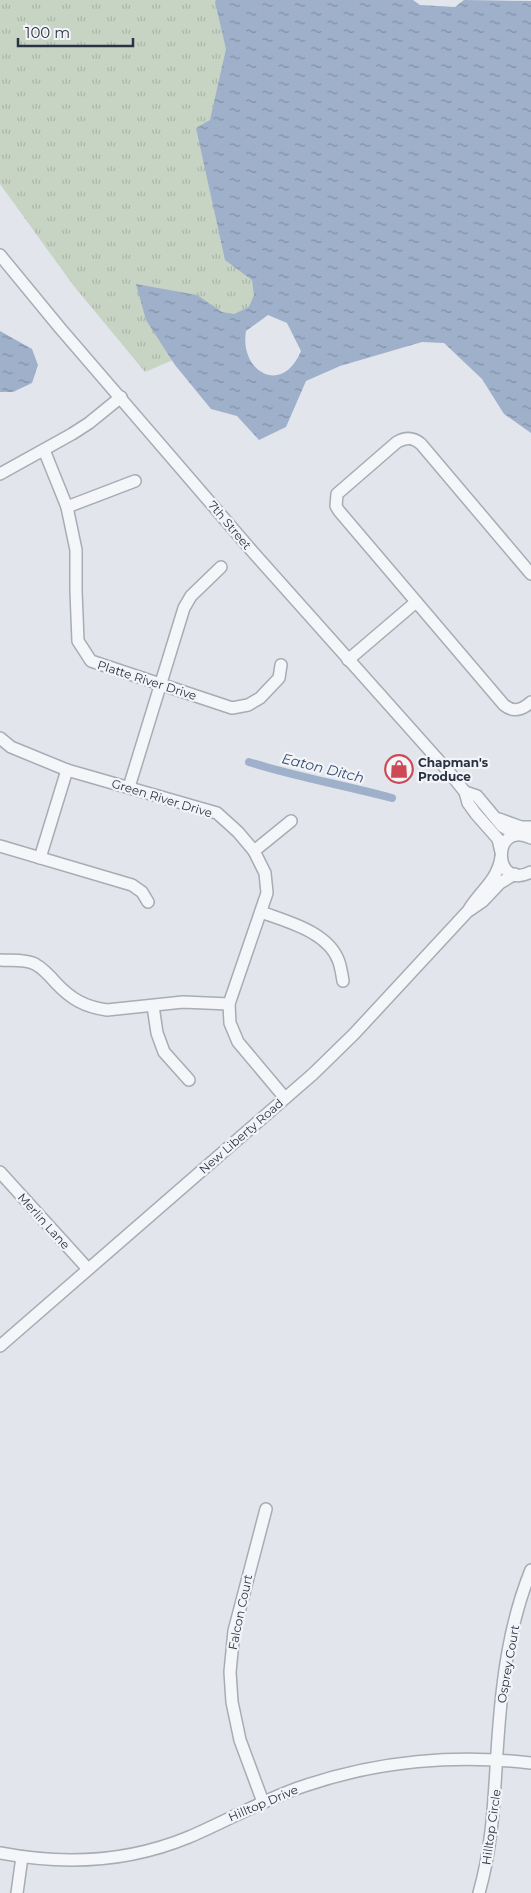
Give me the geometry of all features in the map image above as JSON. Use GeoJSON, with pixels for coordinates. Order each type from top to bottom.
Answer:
{"type":"FeatureCollection","features":[{"type":"Feature","properties":{"kind":"street","name":"7th Street"},"geometry":{"type":"LineString","coordinates":[[0,255],[60,328],[252,551],[465,792],[468,803],[498,839],[507,870],[526,874]]}},
{"type":"Feature","properties":{"kind":"street"},"geometry":{"type":"LineString","coordinates":[[0,474],[89,423],[121,397]]}},
{"type":"Feature","properties":{"kind":"street"},"geometry":{"type":"LineString","coordinates":[[531,574],[416,440],[409,438],[397,442],[337,494],[336,506],[338,511],[504,705],[515,711],[520,710],[531,702]]}},
{"type":"Feature","properties":{"kind":"street","name":"Platte River Drive"},"geometry":{"type":"LineString","coordinates":[[44,450],[67,507],[76,550],[78,642],[91,661],[232,708],[248,705],[260,698],[279,678],[281,665]]}},
{"type":"Feature","properties":{"kind":"street"},"geometry":{"type":"LineString","coordinates":[[67,507],[135,481]]}},
{"type":"Feature","properties":{"kind":"street"},"geometry":{"type":"LineString","coordinates":[[128,787],[184,608],[191,596],[221,567]]}},
{"type":"Feature","properties":{"kind":"street"},"geometry":{"type":"LineString","coordinates":[[348,660],[416,602]]}},
{"type":"Feature","properties":{"kind":"street","name":"Green River Drive"},"geometry":{"type":"LineString","coordinates":[[0,738],[11,747],[67,770],[217,813],[238,832],[254,851],[265,873],[267,893],[229,1004],[230,1023],[238,1042],[285,1098]]}},
{"type":"Feature","properties":{"kind":"street"},"geometry":{"type":"LineString","coordinates":[[40,858],[67,770]]}},
{"type":"Feature","properties":{"kind":"street","name":"7th Street"},"geometry":{"type":"LineString","coordinates":[[465,792],[477,796],[506,830],[527,834]]}},
{"type":"Feature","properties":{"kind":"street"},"geometry":{"type":"LineString","coordinates":[[495,817],[521,827],[527,834],[504,843],[501,854]]}},
{"type":"Feature","properties":{"kind":"street"},"geometry":{"type":"LineString","coordinates":[[254,851],[291,821]]}},
{"type":"Feature","properties":{"kind":"street"},"geometry":{"type":"LineString","coordinates":[[0,846],[132,885],[142,892],[148,902]]}},
{"type":"Feature","properties":{"kind":"street","name":"New Liberty Road"},"geometry":{"type":"LineString","coordinates":[[0,1346],[341,1048],[468,911],[477,896],[496,876],[501,854]]}},
{"type":"Feature","properties":{"kind":"street","name":"New Liberty Road"},"geometry":{"type":"LineString","coordinates":[[468,911],[483,902],[500,883],[526,874]]}},
{"type":"Feature","properties":{"kind":"street"},"geometry":{"type":"LineString","coordinates":[[262,912],[306,930],[327,942],[339,960],[343,981]]}},
{"type":"Feature","properties":{"kind":"street"},"geometry":{"type":"LineString","coordinates":[[0,960],[35,964],[47,973],[73,999],[84,1005],[107,1010],[183,1002],[229,1004]]}},
{"type":"Feature","properties":{"kind":"street"},"geometry":{"type":"LineString","coordinates":[[153,1006],[157,1033],[164,1052],[189,1080]]}},
{"type":"Feature","properties":{"kind":"street","name":"Merlin Lane"},"geometry":{"type":"LineString","coordinates":[[0,1172],[88,1269]]}},
{"type":"Feature","properties":{"kind":"street","name":"Falcon Court"},"geometry":{"type":"LineString","coordinates":[[263,1802],[240,1740],[232,1702],[230,1672],[234,1631],[266,1509]]}},
{"type":"Feature","properties":{"kind":"street","name":"Osprey Court"},"geometry":{"type":"LineString","coordinates":[[497,1761],[501,1696],[507,1654],[517,1612],[531,1570]]}},
{"type":"Feature","properties":{"kind":"street","name":"Hilltop Drive"},"geometry":{"type":"LineString","coordinates":[[0,1853],[58,1860],[98,1859],[125,1855],[170,1844],[263,1802],[307,1785],[388,1765],[441,1760],[531,1763]]}},
{"type":"Feature","properties":{"kind":"street","name":"Hilltop Circle"},"geometry":{"type":"LineString","coordinates":[[479,1893],[492,1833],[497,1761]]}},
{"type":"Feature","properties":{"kind":"street"},"geometry":{"type":"LineString","coordinates":[[17,1893],[22,1857]]}},
{"type":"Feature","properties":{"kind":"green space"},"geometry":{"type":"Polygon","coordinates":[[[0,0],[285,0],[288,279],[208,345],[145,372],[73,285],[0,184],[0,0]]]}},
{"type":"Feature","properties":{"kind":"water"},"geometry":{"type":"Polygon","coordinates":[[[216,0],[413,0],[420,5],[455,7],[464,0],[531,1],[531,433],[504,414],[482,379],[444,343],[422,342],[340,366],[306,381],[286,427],[259,440],[237,416],[211,409],[175,365],[146,320],[136,284],[197,295],[222,312],[234,314],[249,307],[254,295],[252,280],[225,260],[196,128],[210,120],[226,49],[216,0]],[[268,315],[246,331],[246,345],[249,357],[255,367],[264,373],[273,375],[283,373],[293,365],[301,351],[287,323],[268,315]]]}},
{"type":"Feature","properties":{"kind":"water"},"geometry":{"type":"Polygon","coordinates":[[[0,331],[32,349],[38,365],[32,383],[13,392],[0,392],[0,331]]]}},
{"type":"Feature","properties":{"kind":"waterway","name":"Eaton Ditch"},"geometry":{"type":"LineString","coordinates":[[249,762],[392,798]]}},
{"type":"Feature","properties":{"kind":"place","name":"Chapman's Produce"},"geometry":{"type":"Point","coordinates":[399,769]}}]}
